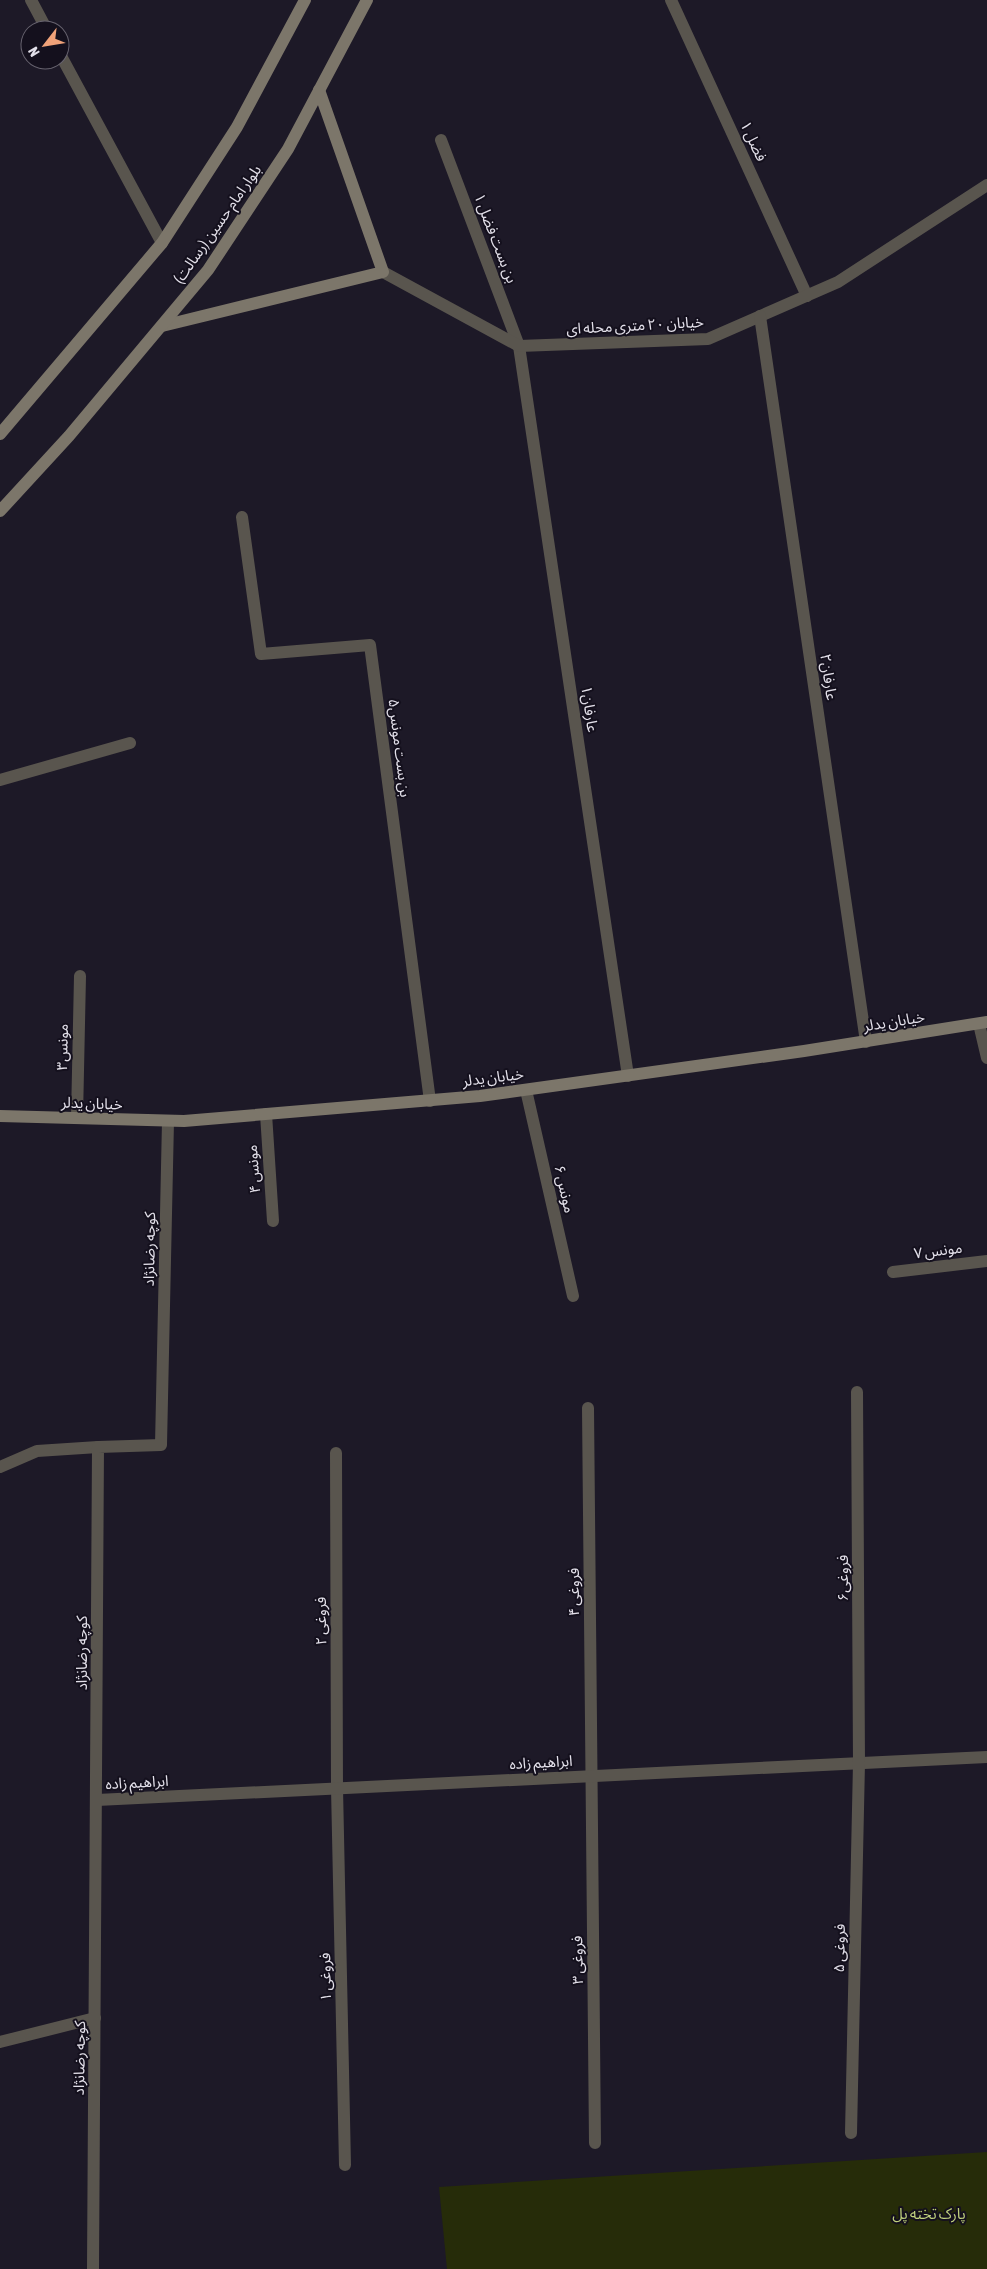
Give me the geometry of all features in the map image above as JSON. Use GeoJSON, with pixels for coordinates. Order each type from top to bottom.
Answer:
{"type":"FeatureCollection","features":[{"type":"Feature","properties":{"kind":"street"},"geometry":{"type":"LineString","coordinates":[[31,0],[42,20]]}},
{"type":"Feature","properties":{"kind":"street"},"geometry":{"type":"LineString","coordinates":[[0,434],[162,243],[237,127],[305,0]]}},
{"type":"Feature","properties":{"kind":"street","name":"بلوار امام حسین (رسالت)"},"geometry":{"type":"LineString","coordinates":[[0,511],[69,436],[208,270],[288,149],[367,0]]}},
{"type":"Feature","properties":{"kind":"street","name":"فضل ۱"},"geometry":{"type":"LineString","coordinates":[[672,0],[807,296]]}},
{"type":"Feature","properties":{"kind":"street"},"geometry":{"type":"LineString","coordinates":[[69,70],[162,243]]}},
{"type":"Feature","properties":{"kind":"street"},"geometry":{"type":"LineString","coordinates":[[319,90],[383,272],[519,346]]}},
{"type":"Feature","properties":{"kind":"street","name":"بن بست فضل ۱"},"geometry":{"type":"LineString","coordinates":[[441,140],[519,346]]}},
{"type":"Feature","properties":{"kind":"street","name":"خیابان ۲۰ متری محله ای"},"geometry":{"type":"LineString","coordinates":[[519,346],[708,339],[838,282],[987,185]]}},
{"type":"Feature","properties":{"kind":"street"},"geometry":{"type":"LineString","coordinates":[[162,326],[383,272]]}},
{"type":"Feature","properties":{"kind":"street","name":"عارفان۲"},"geometry":{"type":"LineString","coordinates":[[760,316],[866,1042]]}},
{"type":"Feature","properties":{"kind":"street","name":"عارفان۱"},"geometry":{"type":"LineString","coordinates":[[519,346],[628,1076]]}},
{"type":"Feature","properties":{"kind":"street","name":"بن بست مونس۵"},"geometry":{"type":"LineString","coordinates":[[242,517],[261,654],[370,645],[430,1101]]}},
{"type":"Feature","properties":{"kind":"street"},"geometry":{"type":"LineString","coordinates":[[0,780],[130,744]]}},
{"type":"Feature","properties":{"kind":"street","name":"مونس۳"},"geometry":{"type":"LineString","coordinates":[[77,1118],[80,976]]}},
{"type":"Feature","properties":{"kind":"street"},"geometry":{"type":"LineString","coordinates":[[983,1023],[987,1058]]}},
{"type":"Feature","properties":{"kind":"street","name":"خیابان یدلر"},"geometry":{"type":"LineString","coordinates":[[0,1116],[184,1122],[430,1101],[628,1076],[866,1042],[983,1023]]}},
{"type":"Feature","properties":{"kind":"street","name":"مونس ۶"},"geometry":{"type":"LineString","coordinates":[[526,1090],[573,1296]]}},
{"type":"Feature","properties":{"kind":"street","name":"مونس ۴"},"geometry":{"type":"LineString","coordinates":[[266,1114],[273,1221]]}},
{"type":"Feature","properties":{"kind":"street","name":"کوچه رضانژاد"},"geometry":{"type":"LineString","coordinates":[[93,2269],[98,1447],[161,1445],[168,1121]]}},
{"type":"Feature","properties":{"kind":"street","name":"مونس ۷"},"geometry":{"type":"LineString","coordinates":[[893,1272],[987,1261]]}},
{"type":"Feature","properties":{"kind":"street","name":"فروغی۶"},"geometry":{"type":"LineString","coordinates":[[857,1392],[859,1763]]}},
{"type":"Feature","properties":{"kind":"street","name":"فروغی ۴"},"geometry":{"type":"LineString","coordinates":[[588,1408],[591,1776]]}},
{"type":"Feature","properties":{"kind":"street"},"geometry":{"type":"LineString","coordinates":[[0,1467],[37,1451],[98,1447]]}},
{"type":"Feature","properties":{"kind":"street","name":"فروغی ۲"},"geometry":{"type":"LineString","coordinates":[[336,1453],[337,1788]]}},
{"type":"Feature","properties":{"kind":"street","name":"ابراهیم زاده"},"geometry":{"type":"LineString","coordinates":[[97,1800],[987,1757]]}},
{"type":"Feature","properties":{"kind":"street","name":"فروغی ۵"},"geometry":{"type":"LineString","coordinates":[[851,2133],[859,1763]]}},
{"type":"Feature","properties":{"kind":"street","name":"فروغی ۳"},"geometry":{"type":"LineString","coordinates":[[591,1776],[595,2143]]}},
{"type":"Feature","properties":{"kind":"street","name":"فروغی ۱"},"geometry":{"type":"LineString","coordinates":[[337,1788],[345,2165]]}},
{"type":"Feature","properties":{"kind":"street"},"geometry":{"type":"LineString","coordinates":[[0,2042],[95,2018]]}},
{"type":"Feature","properties":{"kind":"green space","name":"پارک تخته پل"},"geometry":{"type":"Polygon","coordinates":[[[987,2152],[987,2269],[447,2269],[439,2187],[987,2152]]]}}]}
